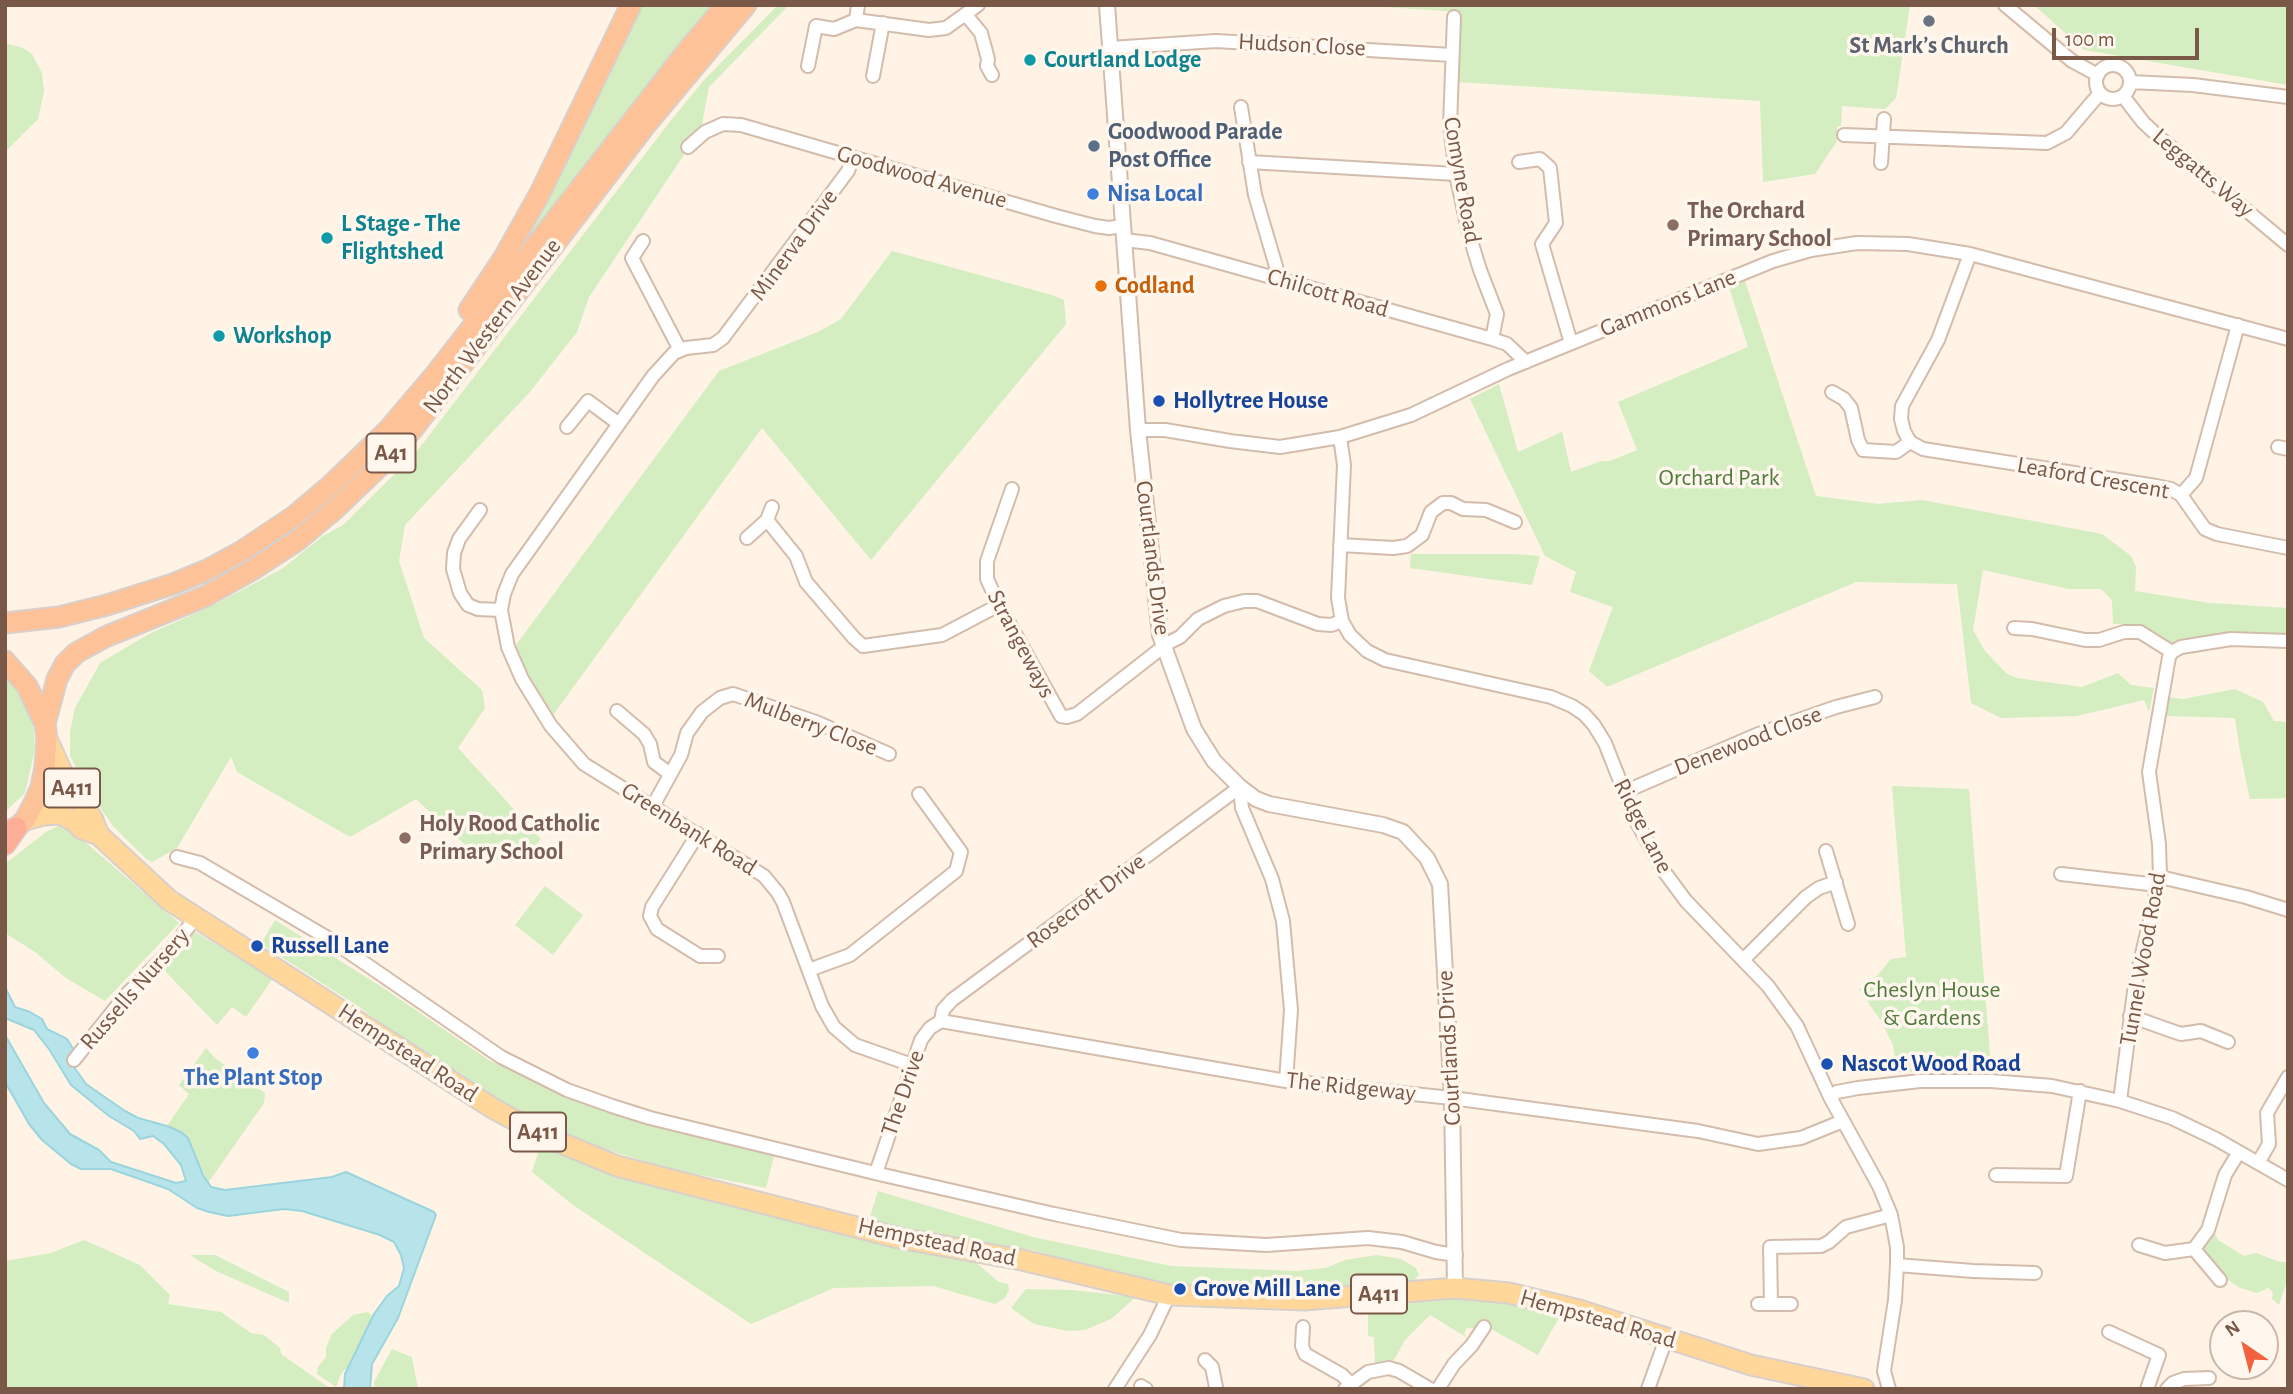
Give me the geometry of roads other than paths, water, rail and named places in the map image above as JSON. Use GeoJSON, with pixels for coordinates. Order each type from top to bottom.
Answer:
{"type":"FeatureCollection","features":[{"type":"Feature","properties":{"kind":"highway","name":"North Western Avenue"},"geometry":{"type":"LineString","coordinates":[[5,623],[58,617],[173,584],[242,551],[293,517],[389,429],[434,376],[687,51],[726,5]]}},
{"type":"Feature","properties":{"kind":"highway","name":"North Western Avenue"},"geometry":{"type":"LineString","coordinates":[[13,831],[41,787],[45,767],[46,732],[57,679],[65,664],[76,653],[98,640],[206,596],[252,570],[298,540],[383,463],[413,429],[672,93],[746,5]]}},
{"type":"Feature","properties":{"kind":"highway"},"geometry":{"type":"LineString","coordinates":[[672,93],[759,5]]}},
{"type":"Feature","properties":{"kind":"highway"},"geometry":{"type":"LineString","coordinates":[[354,463],[452,334],[503,259],[540,193],[630,10]]}},
{"type":"Feature","properties":{"kind":"highway"},"geometry":{"type":"LineString","coordinates":[[5,614],[107,605]]}},
{"type":"Feature","properties":{"kind":"highway"},"geometry":{"type":"LineString","coordinates":[[5,661],[27,686],[46,732]]}},
{"type":"Feature","properties":{"kind":"main road","name":"Hempstead Road"},"geometry":{"type":"LineString","coordinates":[[46,732],[62,772],[92,818],[99,835],[155,889],[494,1109],[544,1136],[617,1166],[900,1238],[1022,1260],[1169,1295],[1304,1300],[1455,1288],[1509,1293],[1545,1300],[1751,1365],[1863,1389]]}},
{"type":"Feature","properties":{"kind":"main road","name":"Hempstead Road"},"geometry":{"type":"LineString","coordinates":[[13,831],[44,815],[60,814],[74,821],[82,829],[99,835]]}},
{"type":"Feature","properties":{"kind":"street"},"geometry":{"type":"LineString","coordinates":[[856,20],[858,5]]}},
{"type":"Feature","properties":{"kind":"street"},"geometry":{"type":"LineString","coordinates":[[807,66],[816,26],[834,29],[856,20],[929,30],[946,28],[978,5]]}},
{"type":"Feature","properties":{"kind":"street","name":"Courtlands Drive"},"geometry":{"type":"LineString","coordinates":[[1107,5],[1138,430],[1157,620],[1164,646],[1194,729],[1214,761],[1240,787],[1255,799],[1269,804],[1403,832],[1427,858],[1440,884],[1452,1098],[1455,1288]]}},
{"type":"Feature","properties":{"kind":"street"},"geometry":{"type":"LineString","coordinates":[[2005,5],[2072,61],[2098,75]]}},
{"type":"Feature","properties":{"kind":"street"},"geometry":{"type":"LineString","coordinates":[[966,15],[981,33],[988,59],[987,66],[992,75]]}},
{"type":"Feature","properties":{"kind":"street","name":"Comyne Road"},"geometry":{"type":"LineString","coordinates":[[1454,17],[1450,103],[1456,174],[1469,234],[1497,314],[1492,339]]}},
{"type":"Feature","properties":{"kind":"street"},"geometry":{"type":"LineString","coordinates":[[873,76],[883,23]]}},
{"type":"Feature","properties":{"kind":"street","name":"Hudson Close"},"geometry":{"type":"LineString","coordinates":[[1110,48],[1216,41],[1452,54]]}},
{"type":"Feature","properties":{"kind":"street"},"geometry":{"type":"LineString","coordinates":[[2116,65],[2126,71],[2130,82],[2123,96],[2109,98],[2100,93],[2096,85],[2098,75],[2105,67],[2116,65]]}},
{"type":"Feature","properties":{"kind":"street"},"geometry":{"type":"LineString","coordinates":[[2130,82],[2288,97]]}},
{"type":"Feature","properties":{"kind":"street"},"geometry":{"type":"LineString","coordinates":[[1844,135],[2047,143],[2066,133],[2100,93]]}},
{"type":"Feature","properties":{"kind":"street","name":"Leggatts Way"},"geometry":{"type":"LineString","coordinates":[[2123,96],[2143,122],[2161,139],[2288,245]]}},
{"type":"Feature","properties":{"kind":"street"},"geometry":{"type":"LineString","coordinates":[[1241,107],[1255,195],[1280,280]]}},
{"type":"Feature","properties":{"kind":"street"},"geometry":{"type":"LineString","coordinates":[[1881,163],[1884,120]]}},
{"type":"Feature","properties":{"kind":"street","name":"Goodwood Avenue"},"geometry":{"type":"LineString","coordinates":[[688,147],[705,132],[723,124],[741,125],[1123,233]]}},
{"type":"Feature","properties":{"kind":"street","name":"Minerva Drive"},"geometry":{"type":"LineString","coordinates":[[680,350],[713,345],[730,331],[848,172],[853,157]]}},
{"type":"Feature","properties":{"kind":"street"},"geometry":{"type":"LineString","coordinates":[[1519,162],[1541,159],[1550,169],[1556,223],[1542,244],[1571,343]]}},
{"type":"Feature","properties":{"kind":"street"},"geometry":{"type":"LineString","coordinates":[[1249,162],[1456,174]]}},
{"type":"Feature","properties":{"kind":"street","name":"Chilcott Road"},"geometry":{"type":"LineString","coordinates":[[1123,233],[1150,243],[1492,339],[1507,344],[1526,362]]}},
{"type":"Feature","properties":{"kind":"street"},"geometry":{"type":"LineString","coordinates":[[643,241],[632,258],[680,350]]}},
{"type":"Feature","properties":{"kind":"street","name":"Gammons Lane"},"geometry":{"type":"LineString","coordinates":[[1138,430],[1166,430],[1280,447],[1340,437],[1411,415],[1571,343],[1683,296],[1794,254],[1857,243],[1920,246],[1970,254],[2288,339]]}},
{"type":"Feature","properties":{"kind":"street"},"geometry":{"type":"LineString","coordinates":[[1832,392],[1851,408],[1863,450],[1896,452],[1910,442],[1902,425],[1902,406],[1943,328],[1970,254]]}},
{"type":"Feature","properties":{"kind":"street","name":"Leaford Crescent"},"geometry":{"type":"LineString","coordinates":[[1910,442],[1923,449],[2156,486],[2171,489],[2181,495],[2192,484],[2199,468],[2238,325]]}},
{"type":"Feature","properties":{"kind":"street","name":"Greenbank Road"},"geometry":{"type":"LineString","coordinates":[[680,350],[664,363],[512,574],[501,610],[508,647],[522,679],[551,726],[584,764],[752,868],[771,883],[783,902],[829,1019],[839,1033],[855,1045],[912,1065]]}},
{"type":"Feature","properties":{"kind":"street"},"geometry":{"type":"LineString","coordinates":[[567,427],[588,401],[619,424]]}},
{"type":"Feature","properties":{"kind":"street"},"geometry":{"type":"LineString","coordinates":[[1164,646],[1180,637],[1203,615],[1244,601],[1257,601],[1318,624],[1331,625],[1342,621],[1338,598],[1344,465],[1340,437]]}},
{"type":"Feature","properties":{"kind":"street","name":"Strangeways"},"geometry":{"type":"LineString","coordinates":[[1012,489],[986,570],[989,585],[1058,712],[1064,717],[1077,714],[1164,646]]}},
{"type":"Feature","properties":{"kind":"street"},"geometry":{"type":"LineString","coordinates":[[2181,495],[2201,525],[2210,531],[2288,548]]}},
{"type":"Feature","properties":{"kind":"street"},"geometry":{"type":"LineString","coordinates":[[1340,545],[1393,548],[1407,546],[1422,535],[1431,512],[1443,503],[1451,503],[1463,509],[1486,510],[1515,522]]}},
{"type":"Feature","properties":{"kind":"street"},"geometry":{"type":"LineString","coordinates":[[747,538],[767,520],[772,508]]}},
{"type":"Feature","properties":{"kind":"street"},"geometry":{"type":"LineString","coordinates":[[480,510],[459,539],[454,552],[453,569],[460,593],[468,605],[478,609],[501,610]]}},
{"type":"Feature","properties":{"kind":"street"},"geometry":{"type":"LineString","coordinates":[[767,520],[796,556],[806,582],[863,646],[942,635],[999,605]]}},
{"type":"Feature","properties":{"kind":"street","name":"Ridge Lane"},"geometry":{"type":"LineString","coordinates":[[1342,621],[1361,647],[1385,660],[1551,697],[1573,706],[1589,719],[1600,733],[1646,842],[1663,870],[1686,901],[1774,993],[1797,1026],[1830,1097],[1879,1186],[1891,1215],[1896,1239],[1895,1300],[1884,1371],[1889,1389]]}},
{"type":"Feature","properties":{"kind":"street"},"geometry":{"type":"LineString","coordinates":[[2014,628],[2085,640],[2099,640],[2124,632],[2140,632],[2172,652],[2181,647],[2231,639],[2288,641]]}},
{"type":"Feature","properties":{"kind":"street","name":"Tunnel Wood Road"},"geometry":{"type":"LineString","coordinates":[[2120,1101],[2135,984],[2159,881],[2159,844],[2149,772],[2172,652]]}},
{"type":"Feature","properties":{"kind":"street","name":"Mulberry Close"},"geometry":{"type":"LineString","coordinates":[[670,774],[681,755],[687,733],[702,712],[720,698],[733,694],[817,722],[888,754]]}},
{"type":"Feature","properties":{"kind":"street","name":"Denewood Close"},"geometry":{"type":"LineString","coordinates":[[1624,792],[1756,735],[1836,707],[1875,697]]}},
{"type":"Feature","properties":{"kind":"street"},"geometry":{"type":"LineString","coordinates":[[617,711],[644,734],[650,744],[654,762],[670,774],[653,806]]}},
{"type":"Feature","properties":{"kind":"street"},"geometry":{"type":"LineString","coordinates":[[1240,787],[1242,808],[1272,879],[1283,921],[1290,1010],[1286,1081]]}},
{"type":"Feature","properties":{"kind":"street","name":"Rosecroft Drive"},"geometry":{"type":"LineString","coordinates":[[941,1021],[943,1010],[952,1000],[1240,787]]}},
{"type":"Feature","properties":{"kind":"street"},"geometry":{"type":"LineString","coordinates":[[808,970],[850,955],[956,871],[961,852],[919,794]]}},
{"type":"Feature","properties":{"kind":"street"},"geometry":{"type":"LineString","coordinates":[[698,834],[652,908],[650,916],[657,929],[701,957],[718,956]]}},
{"type":"Feature","properties":{"kind":"street"},"geometry":{"type":"LineString","coordinates":[[1826,851],[1848,924]]}},
{"type":"Feature","properties":{"kind":"street","name":"Hempstead Road"},"geometry":{"type":"LineString","coordinates":[[177,857],[200,863],[331,940],[500,1057],[567,1090],[650,1118],[1054,1214],[1181,1240],[1266,1245],[1368,1238],[1402,1242],[1456,1255]]}},
{"type":"Feature","properties":{"kind":"street"},"geometry":{"type":"LineString","coordinates":[[2061,874],[2159,881],[2246,897],[2288,909]]}},
{"type":"Feature","properties":{"kind":"street"},"geometry":{"type":"LineString","coordinates":[[1743,960],[1806,897],[1819,888],[1836,882]]}},
{"type":"Feature","properties":{"kind":"street","name":"Russells Nursery"},"geometry":{"type":"LineString","coordinates":[[74,1060],[125,996],[171,950],[196,917]]}},
{"type":"Feature","properties":{"kind":"street"},"geometry":{"type":"LineString","coordinates":[[2130,1016],[2181,1034],[2201,1031],[2228,1042]]}},
{"type":"Feature","properties":{"kind":"street","name":"The Drive"},"geometry":{"type":"LineString","coordinates":[[876,1173],[925,1033],[941,1021]]}},
{"type":"Feature","properties":{"kind":"street","name":"The Ridgeway"},"geometry":{"type":"LineString","coordinates":[[941,1021],[1286,1081],[1452,1098],[1698,1131],[1758,1144],[1801,1138],[1843,1121]]}},
{"type":"Feature","properties":{"kind":"street"},"geometry":{"type":"LineString","coordinates":[[2258,1163],[2269,1144],[2267,1113],[2288,1077]]}},
{"type":"Feature","properties":{"kind":"street"},"geometry":{"type":"LineString","coordinates":[[1830,1097],[1858,1088],[1951,1080],[2022,1082],[2080,1091],[2120,1101],[2194,1128],[2288,1180]]}},
{"type":"Feature","properties":{"kind":"street"},"geometry":{"type":"LineString","coordinates":[[1996,1175],[2066,1176],[2080,1091]]}},
{"type":"Feature","properties":{"kind":"street"},"geometry":{"type":"LineString","coordinates":[[2139,1245],[2172,1253],[2194,1249],[2208,1230],[2225,1175],[2239,1152]]}},
{"type":"Feature","properties":{"kind":"street"},"geometry":{"type":"LineString","coordinates":[[1770,1247],[1821,1246],[1846,1227],[1891,1215]]}},
{"type":"Feature","properties":{"kind":"street"},"geometry":{"type":"LineString","coordinates":[[1770,1232],[1764,1304],[1791,1304]]}},
{"type":"Feature","properties":{"kind":"street"},"geometry":{"type":"LineString","coordinates":[[2194,1249],[2220,1280]]}},
{"type":"Feature","properties":{"kind":"street"},"geometry":{"type":"LineString","coordinates":[[1897,1265],[2035,1273]]}},
{"type":"Feature","properties":{"kind":"street"},"geometry":{"type":"LineString","coordinates":[[1115,1389],[1150,1335],[1169,1295]]}},
{"type":"Feature","properties":{"kind":"street"},"geometry":{"type":"LineString","coordinates":[[1303,1327],[1305,1354],[1342,1375],[1347,1386],[1368,1372],[1389,1368],[1430,1389]]}},
{"type":"Feature","properties":{"kind":"street"},"geometry":{"type":"LineString","coordinates":[[1438,1389],[1448,1371],[1484,1327]]}},
{"type":"Feature","properties":{"kind":"street"},"geometry":{"type":"LineString","coordinates":[[2109,1332],[2159,1354],[2147,1389]]}},
{"type":"Feature","properties":{"kind":"street"},"geometry":{"type":"LineString","coordinates":[[1648,1389],[1666,1339]]}},
{"type":"Feature","properties":{"kind":"street"},"geometry":{"type":"LineString","coordinates":[[1205,1360],[1212,1367],[1217,1388]]}},
{"type":"Feature","properties":{"kind":"street"},"geometry":{"type":"LineString","coordinates":[[1863,1389],[1884,1371]]}},
{"type":"Feature","properties":{"kind":"street"},"geometry":{"type":"LineString","coordinates":[[2167,1389],[2173,1383],[2184,1379],[2209,1378]]}},
{"type":"Feature","properties":{"kind":"water"},"geometry":{"type":"Polygon","coordinates":[[[5,987],[15,1007],[42,1019],[47,1029],[67,1039],[77,1055],[71,1063],[86,1084],[138,1118],[167,1126],[188,1138],[203,1175],[211,1187],[225,1190],[332,1177],[346,1172],[434,1212],[436,1215],[398,1318],[372,1364],[370,1389],[344,1389],[345,1374],[374,1314],[387,1296],[399,1286],[404,1268],[394,1242],[380,1235],[302,1211],[284,1209],[228,1216],[209,1212],[197,1208],[168,1189],[111,1169],[81,1169],[71,1164],[42,1140],[29,1124],[5,1082],[5,1035],[44,1103],[70,1134],[99,1150],[111,1162],[176,1183],[186,1181],[181,1165],[164,1144],[153,1136],[140,1139],[134,1131],[109,1116],[71,1085],[34,1030],[5,1018],[5,987]]]}},
{"type":"Feature","properties":{"kind":"place","name":"St Mark’s Church"},"geometry":{"type":"Point","coordinates":[1929,21]}},
{"type":"Feature","properties":{"kind":"place","name":"Courtland Lodge"},"geometry":{"type":"Point","coordinates":[1030,60]}},
{"type":"Feature","properties":{"kind":"place","name":"Goodwood Parade Post Office"},"geometry":{"type":"Point","coordinates":[1094,146]}},
{"type":"Feature","properties":{"kind":"place","name":"Nisa Local"},"geometry":{"type":"Point","coordinates":[1093,194]}},
{"type":"Feature","properties":{"kind":"place","name":"The Orchard Primary School"},"geometry":{"type":"Point","coordinates":[1673,225]}},
{"type":"Feature","properties":{"kind":"place","name":"L Stage - The Flightshed"},"geometry":{"type":"Point","coordinates":[327,238]}},
{"type":"Feature","properties":{"kind":"place","name":"Codland"},"geometry":{"type":"Point","coordinates":[1101,286]}},
{"type":"Feature","properties":{"kind":"place","name":"Workshop"},"geometry":{"type":"Point","coordinates":[219,336]}},
{"type":"Feature","properties":{"kind":"place","name":"Hollytree House"},"geometry":{"type":"Point","coordinates":[1159,401]}},
{"type":"Feature","properties":{"kind":"place","name":"Holy Rood Catholic Primary School"},"geometry":{"type":"Point","coordinates":[405,838]}},
{"type":"Feature","properties":{"kind":"place","name":"Russell Lane"},"geometry":{"type":"Point","coordinates":[257,946]}},
{"type":"Feature","properties":{"kind":"place","name":"The Plant Stop"},"geometry":{"type":"Point","coordinates":[253,1053]}},
{"type":"Feature","properties":{"kind":"place","name":"Nascot Wood Road"},"geometry":{"type":"Point","coordinates":[1827,1064]}},
{"type":"Feature","properties":{"kind":"place","name":"Grove Mill Lane"},"geometry":{"type":"Point","coordinates":[1180,1289]}},
{"type":"Feature","properties":{"kind":"park label","name":"Orchard Park"},"geometry":{"type":"Point","coordinates":[1719,478]}},
{"type":"Feature","properties":{"kind":"park label","name":"Cheslyn House & Gardens"},"geometry":{"type":"Point","coordinates":[1932,1004]}}]}
